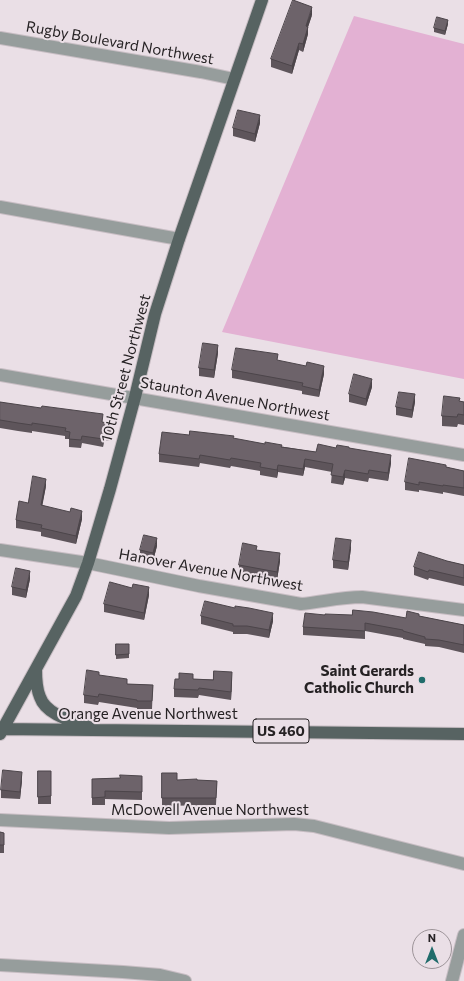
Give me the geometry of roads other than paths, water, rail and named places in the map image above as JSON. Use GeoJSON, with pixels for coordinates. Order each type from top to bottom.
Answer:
{"type":"FeatureCollection","features":[{"type":"Feature","properties":{"kind":"main road","name":"10th Street Northwest"},"geometry":{"type":"LineString","coordinates":[[1,730],[76,596],[88,563],[135,398],[155,314],[179,239],[262,0]]}},
{"type":"Feature","properties":{"kind":"main road"},"geometry":{"type":"LineString","coordinates":[[36,669],[36,686],[40,698],[50,710],[65,718],[98,730]]}},
{"type":"Feature","properties":{"kind":"main road","name":"Orange Avenue Northwest"},"geometry":{"type":"LineString","coordinates":[[1,730],[464,734]]}},
{"type":"Feature","properties":{"kind":"street","name":"Rugby Boulevard Northwest"},"geometry":{"type":"LineString","coordinates":[[0,38],[234,79]]}},
{"type":"Feature","properties":{"kind":"street"},"geometry":{"type":"LineString","coordinates":[[0,207],[179,239]]}},
{"type":"Feature","properties":{"kind":"street","name":"Staunton Avenue Northwest"},"geometry":{"type":"LineString","coordinates":[[0,375],[464,455]]}},
{"type":"Feature","properties":{"kind":"street","name":"Hanover Avenue Northwest"},"geometry":{"type":"LineString","coordinates":[[0,550],[88,563],[199,586],[302,604],[344,597],[362,597],[464,610]]}},
{"type":"Feature","properties":{"kind":"street","name":"McDowell Avenue Northwest"},"geometry":{"type":"LineString","coordinates":[[0,820],[169,828],[294,824],[314,826],[464,864]]}},
{"type":"Feature","properties":{"kind":"street"},"geometry":{"type":"LineString","coordinates":[[452,981],[464,935]]}},
{"type":"Feature","properties":{"kind":"street"},"geometry":{"type":"LineString","coordinates":[[0,965],[160,975],[185,981]]}},
{"type":"Feature","properties":{"kind":"place","name":"Saint Gerards Catholic Church"},"geometry":{"type":"Point","coordinates":[422,680]}}]}
